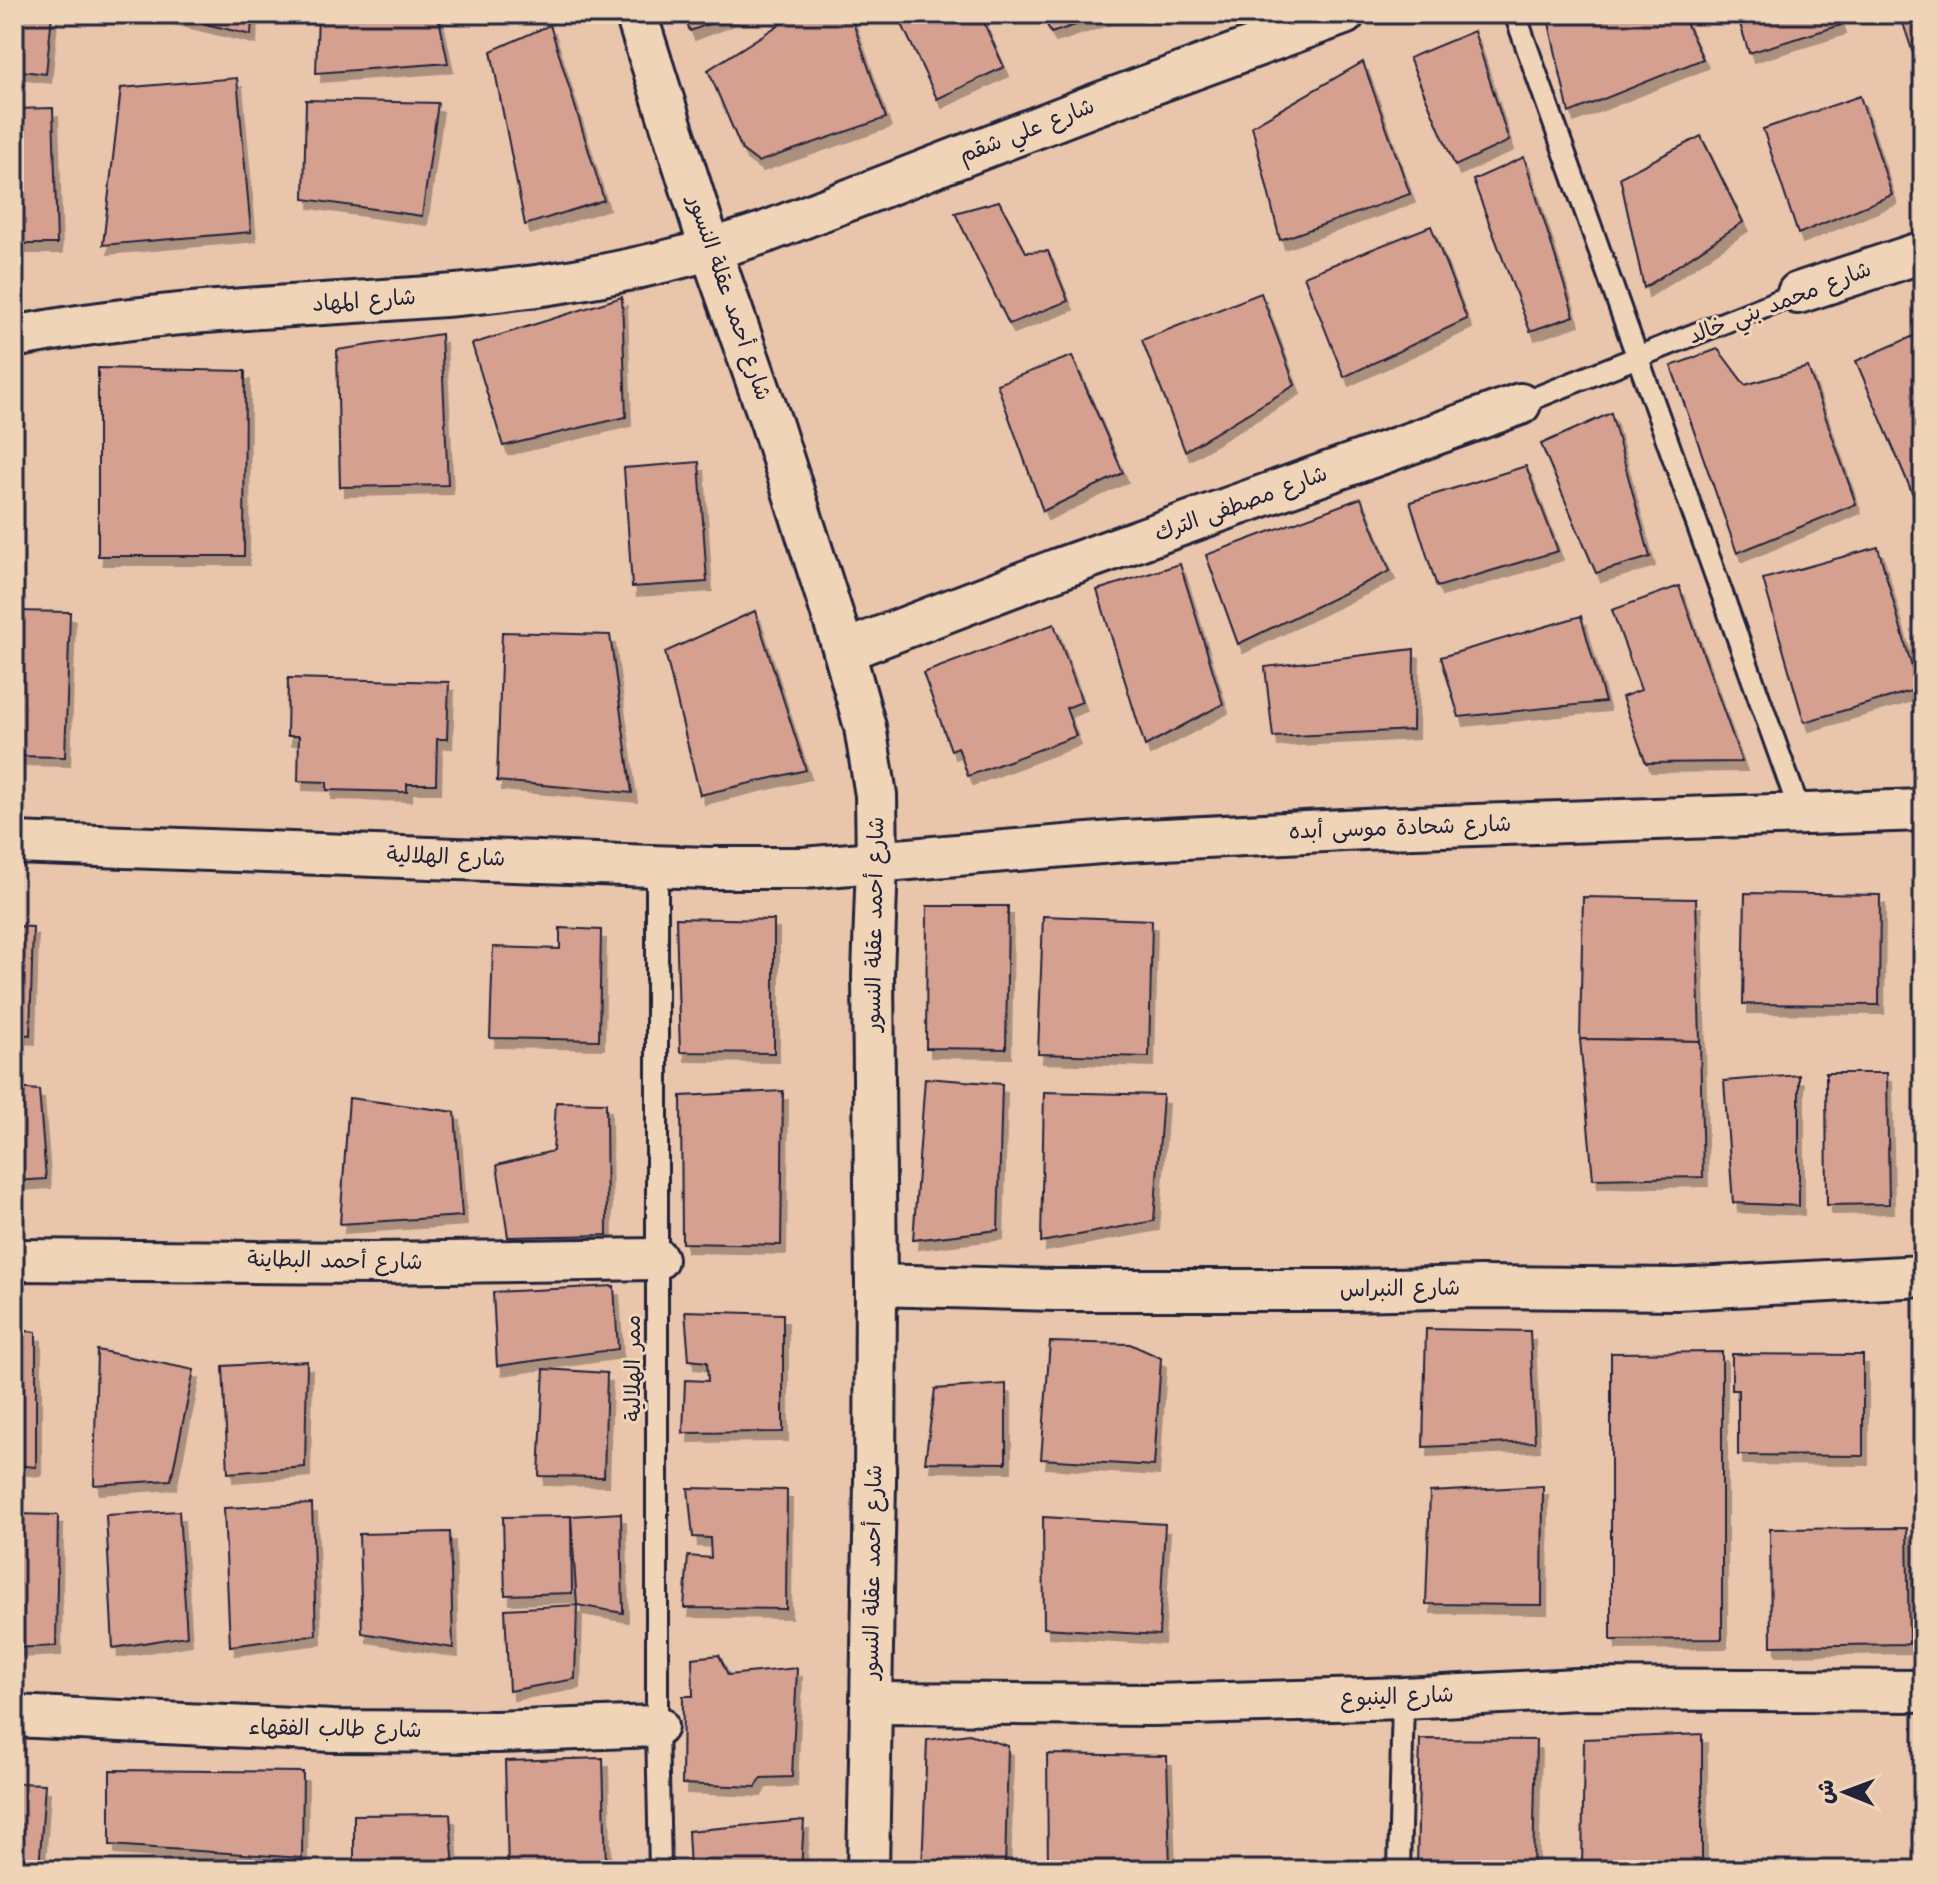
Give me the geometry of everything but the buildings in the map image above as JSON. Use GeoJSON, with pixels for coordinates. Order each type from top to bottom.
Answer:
{"type":"FeatureCollection","features":[{"type":"Feature","properties":{"kind":"street","name":"شارع أحمد عقلة النسور"},"geometry":{"type":"LineString","coordinates":[[636,14],[844,651],[871,760],[876,795],[873,975],[876,1285],[868,1870]]}},
{"type":"Feature","properties":{"kind":"street","name":"شارع علي شقم"},"geometry":{"type":"LineString","coordinates":[[711,251],[1344,14]]}},
{"type":"Feature","properties":{"kind":"street","name":"شارع المهاد"},"geometry":{"type":"LineString","coordinates":[[14,337],[59,328],[193,314],[459,295],[607,274],[711,251]]}},
{"type":"Feature","properties":{"kind":"street","name":"شارع محمد بني خالد"},"geometry":{"type":"LineString","coordinates":[[1798,293],[1923,252]]}},
{"type":"Feature","properties":{"kind":"street","name":"شارع مصطفى الترك"},"geometry":{"type":"LineString","coordinates":[[844,651],[1058,569],[1520,404]]}},
{"type":"Feature","properties":{"kind":"street","name":"شارع شحادة موسى أبده"},"geometry":{"type":"LineString","coordinates":[[877,862],[1155,839],[1923,810]]}},
{"type":"Feature","properties":{"kind":"street","name":"شارع الهلالية"},"geometry":{"type":"LineString","coordinates":[[14,843],[657,866],[803,868],[877,862]]}},
{"type":"Feature","properties":{"kind":"street","name":"شارع أحمد البطاينة"},"geometry":{"type":"LineString","coordinates":[[14,1260],[373,1263],[657,1259]]}},
{"type":"Feature","properties":{"kind":"street","name":"شارع النبراس"},"geometry":{"type":"LineString","coordinates":[[876,1285],[1055,1290],[1677,1289],[1923,1276]]}},
{"type":"Feature","properties":{"kind":"street","name":"شارع الينبوع"},"geometry":{"type":"LineString","coordinates":[[871,1703],[1153,1705],[1403,1698],[1577,1689],[1923,1691]]}},
{"type":"Feature","properties":{"kind":"street","name":"شارع طالب الفقهاء"},"geometry":{"type":"LineString","coordinates":[[14,1716],[333,1731],[496,1732],[657,1726]]}},
{"type":"Feature","properties":{"kind":"lane"},"geometry":{"type":"LineString","coordinates":[[1515,14],[1801,815]]}},
{"type":"Feature","properties":{"kind":"lane","name":"شارع محمد بني خالد"},"geometry":{"type":"LineString","coordinates":[[1638,358],[1798,293]]}},
{"type":"Feature","properties":{"kind":"lane","name":"شارع مصطفى الترك"},"geometry":{"type":"LineString","coordinates":[[1520,404],[1638,358]]}},
{"type":"Feature","properties":{"kind":"lane","name":"ممر الهلالية"},"geometry":{"type":"LineString","coordinates":[[657,866],[657,1726],[660,1870]]}},
{"type":"Feature","properties":{"kind":"lane"},"geometry":{"type":"LineString","coordinates":[[1399,1870],[1403,1698]]}}]}
